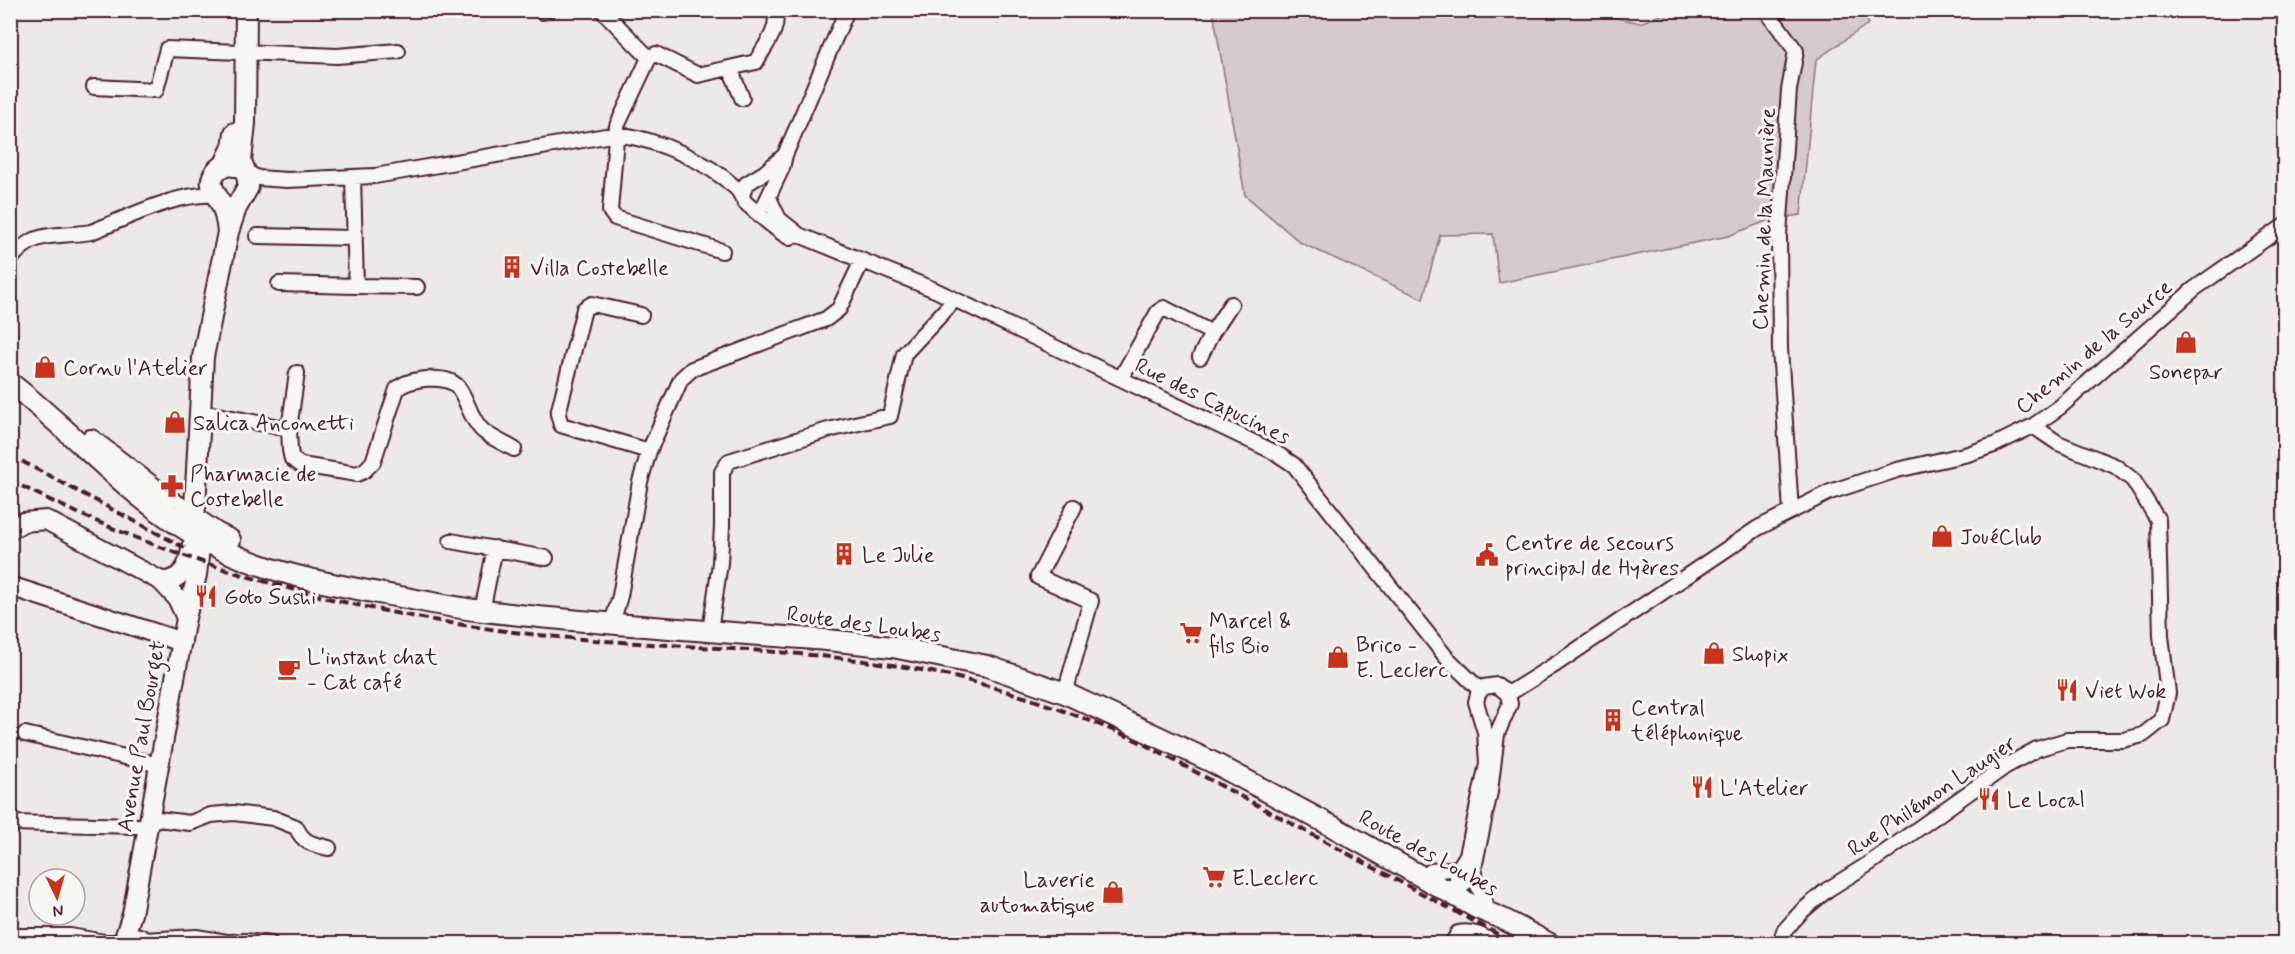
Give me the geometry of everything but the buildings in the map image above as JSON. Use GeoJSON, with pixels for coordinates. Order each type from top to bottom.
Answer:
{"type":"FeatureCollection","features":[{"type":"Feature","properties":{"kind":"main road"},"geometry":{"type":"LineString","coordinates":[[198,528],[203,357],[228,232],[244,195],[248,179],[241,161],[243,54],[237,10]]}},
{"type":"Feature","properties":{"kind":"main road"},"geometry":{"type":"LineString","coordinates":[[228,232],[224,212],[211,186],[235,135],[246,10]]}},
{"type":"Feature","properties":{"kind":"main road"},"geometry":{"type":"LineString","coordinates":[[219,170],[232,165],[244,171]]}},
{"type":"Feature","properties":{"kind":"main road"},"geometry":{"type":"LineString","coordinates":[[216,196],[229,202],[244,195]]}},
{"type":"Feature","properties":{"kind":"main road"},"geometry":{"type":"LineString","coordinates":[[10,383],[44,409],[128,488],[198,528]]}},
{"type":"Feature","properties":{"kind":"main road"},"geometry":{"type":"LineString","coordinates":[[44,409],[74,427],[170,501],[198,528]]}},
{"type":"Feature","properties":{"kind":"main road"},"geometry":{"type":"LineString","coordinates":[[198,528],[196,496],[203,414]]}},
{"type":"Feature","properties":{"kind":"main road"},"geometry":{"type":"LineString","coordinates":[[170,501],[186,501],[196,496]]}},
{"type":"Feature","properties":{"kind":"main road","name":"Route des Loubes"},"geometry":{"type":"LineString","coordinates":[[198,528],[220,549],[279,571],[359,589],[482,611],[893,647],[987,666],[1065,693],[1201,757],[1330,825],[1450,883],[1485,902],[1505,919]]}},
{"type":"Feature","properties":{"kind":"main road","name":"Route des Loubes"},"geometry":{"type":"LineString","coordinates":[[198,528],[359,589]]}},
{"type":"Feature","properties":{"kind":"main road","name":"Route des Loubes"},"geometry":{"type":"LineString","coordinates":[[1450,883],[1505,919],[1550,944]]}},
{"type":"Feature","properties":{"kind":"street"},"geometry":{"type":"LineString","coordinates":[[602,10],[649,58]]}},
{"type":"Feature","properties":{"kind":"street"},"geometry":{"type":"LineString","coordinates":[[722,251],[615,218],[610,211],[617,126],[649,58],[656,54],[698,75],[756,62],[777,25],[776,14],[772,10]]}},
{"type":"Feature","properties":{"kind":"street"},"geometry":{"type":"LineString","coordinates":[[244,195],[260,184],[405,172],[616,134],[648,140],[668,147],[722,176],[742,195],[744,201],[752,206],[762,206],[782,168],[784,155],[847,10]]}},
{"type":"Feature","properties":{"kind":"street","name":"Chemin de la Maunière"},"geometry":{"type":"LineString","coordinates":[[1766,10],[1796,51],[1789,90],[1779,235],[1780,349],[1791,512]]}},
{"type":"Feature","properties":{"kind":"street"},"geometry":{"type":"LineString","coordinates":[[94,87],[156,90],[167,49],[243,54],[337,56],[398,51]]}},
{"type":"Feature","properties":{"kind":"street"},"geometry":{"type":"LineString","coordinates":[[730,68],[742,98]]}},
{"type":"Feature","properties":{"kind":"street"},"geometry":{"type":"LineString","coordinates":[[742,195],[744,187],[776,165],[784,155]]}},
{"type":"Feature","properties":{"kind":"street"},"geometry":{"type":"LineString","coordinates":[[184,196],[219,170]]}},
{"type":"Feature","properties":{"kind":"street"},"geometry":{"type":"LineString","coordinates":[[244,171],[258,178],[287,180]]}},
{"type":"Feature","properties":{"kind":"street"},"geometry":{"type":"LineString","coordinates":[[722,176],[735,176],[766,183],[770,194]]}},
{"type":"Feature","properties":{"kind":"street"},"geometry":{"type":"LineString","coordinates":[[353,177],[357,286]]}},
{"type":"Feature","properties":{"kind":"street"},"geometry":{"type":"LineString","coordinates":[[10,260],[20,249],[36,238],[91,232],[184,196],[202,194],[216,196]]}},
{"type":"Feature","properties":{"kind":"street","name":"Rue des Capucines"},"geometry":{"type":"LineString","coordinates":[[770,194],[779,219],[792,231],[952,298],[1276,453],[1294,465],[1441,651],[1480,690]]}},
{"type":"Feature","properties":{"kind":"street","name":"Rue des Capucines"},"geometry":{"type":"LineString","coordinates":[[752,206],[774,227],[795,241],[845,255]]}},
{"type":"Feature","properties":{"kind":"street","name":"Chemin de la Source"},"geometry":{"type":"LineString","coordinates":[[1508,694],[1758,528],[1830,492],[1863,479],[1977,451],[2033,426],[2060,407],[2194,289],[2284,226]]}},
{"type":"Feature","properties":{"kind":"street"},"geometry":{"type":"LineString","coordinates":[[256,236],[355,238]]}},
{"type":"Feature","properties":{"kind":"street"},"geometry":{"type":"LineString","coordinates":[[612,623],[620,596],[640,482],[648,451],[681,379],[692,369],[826,319],[839,309],[861,261]]}},
{"type":"Feature","properties":{"kind":"street"},"geometry":{"type":"LineString","coordinates":[[279,284],[417,287]]}},
{"type":"Feature","properties":{"kind":"street"},"geometry":{"type":"LineString","coordinates":[[710,631],[720,563],[722,472],[729,461],[828,430],[890,416],[904,354],[949,306],[952,298]]}},
{"type":"Feature","properties":{"kind":"street"},"geometry":{"type":"LineString","coordinates":[[641,315],[592,304],[584,309],[558,414],[561,425],[648,451]]}},
{"type":"Feature","properties":{"kind":"street"},"geometry":{"type":"LineString","coordinates":[[1200,357],[1231,304]]}},
{"type":"Feature","properties":{"kind":"street"},"geometry":{"type":"LineString","coordinates":[[1121,378],[1158,312],[1164,308],[1212,333]]}},
{"type":"Feature","properties":{"kind":"street"},"geometry":{"type":"LineString","coordinates":[[297,374],[289,429],[292,459],[301,465],[357,474],[364,471],[373,462],[397,389],[402,383],[415,379],[451,382],[459,387],[470,415],[483,431],[514,449]]}},
{"type":"Feature","properties":{"kind":"street"},"geometry":{"type":"LineString","coordinates":[[203,414],[289,429]]}},
{"type":"Feature","properties":{"kind":"street","name":"Rue Philémon Laugier"},"geometry":{"type":"LineString","coordinates":[[1780,944],[1784,931],[1827,890],[1870,863],[2006,766],[2037,748],[2067,740],[2123,740],[2143,735],[2162,720],[2168,693],[2161,636],[2158,520],[2133,480],[2115,466],[2058,443],[2033,426]]}},
{"type":"Feature","properties":{"kind":"street"},"geometry":{"type":"LineString","coordinates":[[1065,693],[1091,600],[1038,577],[1074,507]]}},
{"type":"Feature","properties":{"kind":"street"},"geometry":{"type":"LineString","coordinates":[[10,530],[23,522],[46,520],[161,581],[177,598],[186,618]]}},
{"type":"Feature","properties":{"kind":"street"},"geometry":{"type":"LineString","coordinates":[[161,581],[176,578],[186,568],[198,528]]}},
{"type":"Feature","properties":{"kind":"street","name":"Avenue Paul Bourget"},"geometry":{"type":"LineString","coordinates":[[133,941],[132,914],[186,618],[198,567],[198,528]]}},
{"type":"Feature","properties":{"kind":"street"},"geometry":{"type":"LineString","coordinates":[[451,541],[546,558]]}},
{"type":"Feature","properties":{"kind":"street"},"geometry":{"type":"LineString","coordinates":[[482,611],[495,548]]}},
{"type":"Feature","properties":{"kind":"street"},"geometry":{"type":"LineString","coordinates":[[198,567],[208,551],[220,549]]}},
{"type":"Feature","properties":{"kind":"street"},"geometry":{"type":"LineString","coordinates":[[10,586],[182,642]]}},
{"type":"Feature","properties":{"kind":"street"},"geometry":{"type":"LineString","coordinates":[[1488,685],[1497,685],[1508,694],[1510,704],[1497,734],[1490,792],[1474,868],[1466,882],[1450,883],[1467,855],[1487,764],[1485,732],[1476,702],[1480,690],[1488,685]]}},
{"type":"Feature","properties":{"kind":"street"},"geometry":{"type":"LineString","coordinates":[[1479,712],[1492,718],[1506,713]]}},
{"type":"Feature","properties":{"kind":"street"},"geometry":{"type":"LineString","coordinates":[[25,734],[160,765]]}},
{"type":"Feature","properties":{"kind":"street"},"geometry":{"type":"LineString","coordinates":[[10,823],[138,826],[149,823],[190,823],[211,815],[234,813],[273,818],[296,827],[300,837],[310,843],[329,848]]}},
{"type":"Feature","properties":{"kind":"street"},"geometry":{"type":"LineString","coordinates":[[1474,868],[1485,902]]}},
{"type":"Feature","properties":{"kind":"street"},"geometry":{"type":"LineString","coordinates":[[1452,944],[1458,933],[1465,932],[1476,933],[1496,944]]}},
{"type":"Feature","properties":{"kind":"street"},"geometry":{"type":"LineString","coordinates":[[10,936],[70,936],[105,942],[196,937],[220,943],[271,944]]}},
{"type":"Feature","properties":{"kind":"shaded area"},"geometry":{"type":"Polygon","coordinates":[[[1581,10],[1640,23],[1672,11],[1867,10],[1868,24],[1816,60],[1801,215],[1772,219],[1728,236],[1499,283],[1493,234],[1440,235],[1423,299],[1301,243],[1245,195],[1213,11],[1581,10]]]}},
{"type":"Feature","properties":{"kind":"railway"},"geometry":{"type":"LineString","coordinates":[[10,455],[185,548]]}},
{"type":"Feature","properties":{"kind":"railway"},"geometry":{"type":"LineString","coordinates":[[10,480],[71,510],[198,561],[263,581],[396,613],[530,634],[629,643],[779,652],[878,663],[954,677],[1008,692],[1061,710],[1138,741],[1516,944]]}},
{"type":"Feature","properties":{"kind":"place","name":"Villa Costebelle"},"geometry":{"type":"Point","coordinates":[512,267]}},
{"type":"Feature","properties":{"kind":"place","name":"Sonepar"},"geometry":{"type":"Point","coordinates":[2186,342]}},
{"type":"Feature","properties":{"kind":"place","name":"Cornu l'Atelier"},"geometry":{"type":"Point","coordinates":[45,367]}},
{"type":"Feature","properties":{"kind":"place","name":"Salica Anconetti"},"geometry":{"type":"Point","coordinates":[175,422]}},
{"type":"Feature","properties":{"kind":"place","name":"Pharmacie de Costebelle"},"geometry":{"type":"Point","coordinates":[172,486]}},
{"type":"Feature","properties":{"kind":"place","name":"JouéClub"},"geometry":{"type":"Point","coordinates":[1942,536]}},
{"type":"Feature","properties":{"kind":"place","name":"Le Julie"},"geometry":{"type":"Point","coordinates":[844,554]}},
{"type":"Feature","properties":{"kind":"place","name":"Centre de secours principal de Hyères"},"geometry":{"type":"Point","coordinates":[1487,555]}},
{"type":"Feature","properties":{"kind":"place","name":"Goto Sushi"},"geometry":{"type":"Point","coordinates":[206,596]}},
{"type":"Feature","properties":{"kind":"place","name":"Marcel & fils Bio"},"geometry":{"type":"Point","coordinates":[1191,633]}},
{"type":"Feature","properties":{"kind":"place","name":"Shopix"},"geometry":{"type":"Point","coordinates":[1714,653]}},
{"type":"Feature","properties":{"kind":"place","name":"Brico - E. Leclerc"},"geometry":{"type":"Point","coordinates":[1338,657]}},
{"type":"Feature","properties":{"kind":"place","name":"L'instant chat - Cat café"},"geometry":{"type":"Point","coordinates":[289,669]}},
{"type":"Feature","properties":{"kind":"place","name":"Viet Wok"},"geometry":{"type":"Point","coordinates":[2067,690]}},
{"type":"Feature","properties":{"kind":"place","name":"Central téléphonique"},"geometry":{"type":"Point","coordinates":[1613,720]}},
{"type":"Feature","properties":{"kind":"place","name":"L'Atelier"},"geometry":{"type":"Point","coordinates":[1702,787]}},
{"type":"Feature","properties":{"kind":"place","name":"Le Local"},"geometry":{"type":"Point","coordinates":[1989,799]}},
{"type":"Feature","properties":{"kind":"place","name":"E.Leclerc"},"geometry":{"type":"Point","coordinates":[1214,877]}},
{"type":"Feature","properties":{"kind":"place","name":"Laverie automatique"},"geometry":{"type":"Point","coordinates":[1113,892]}}]}
